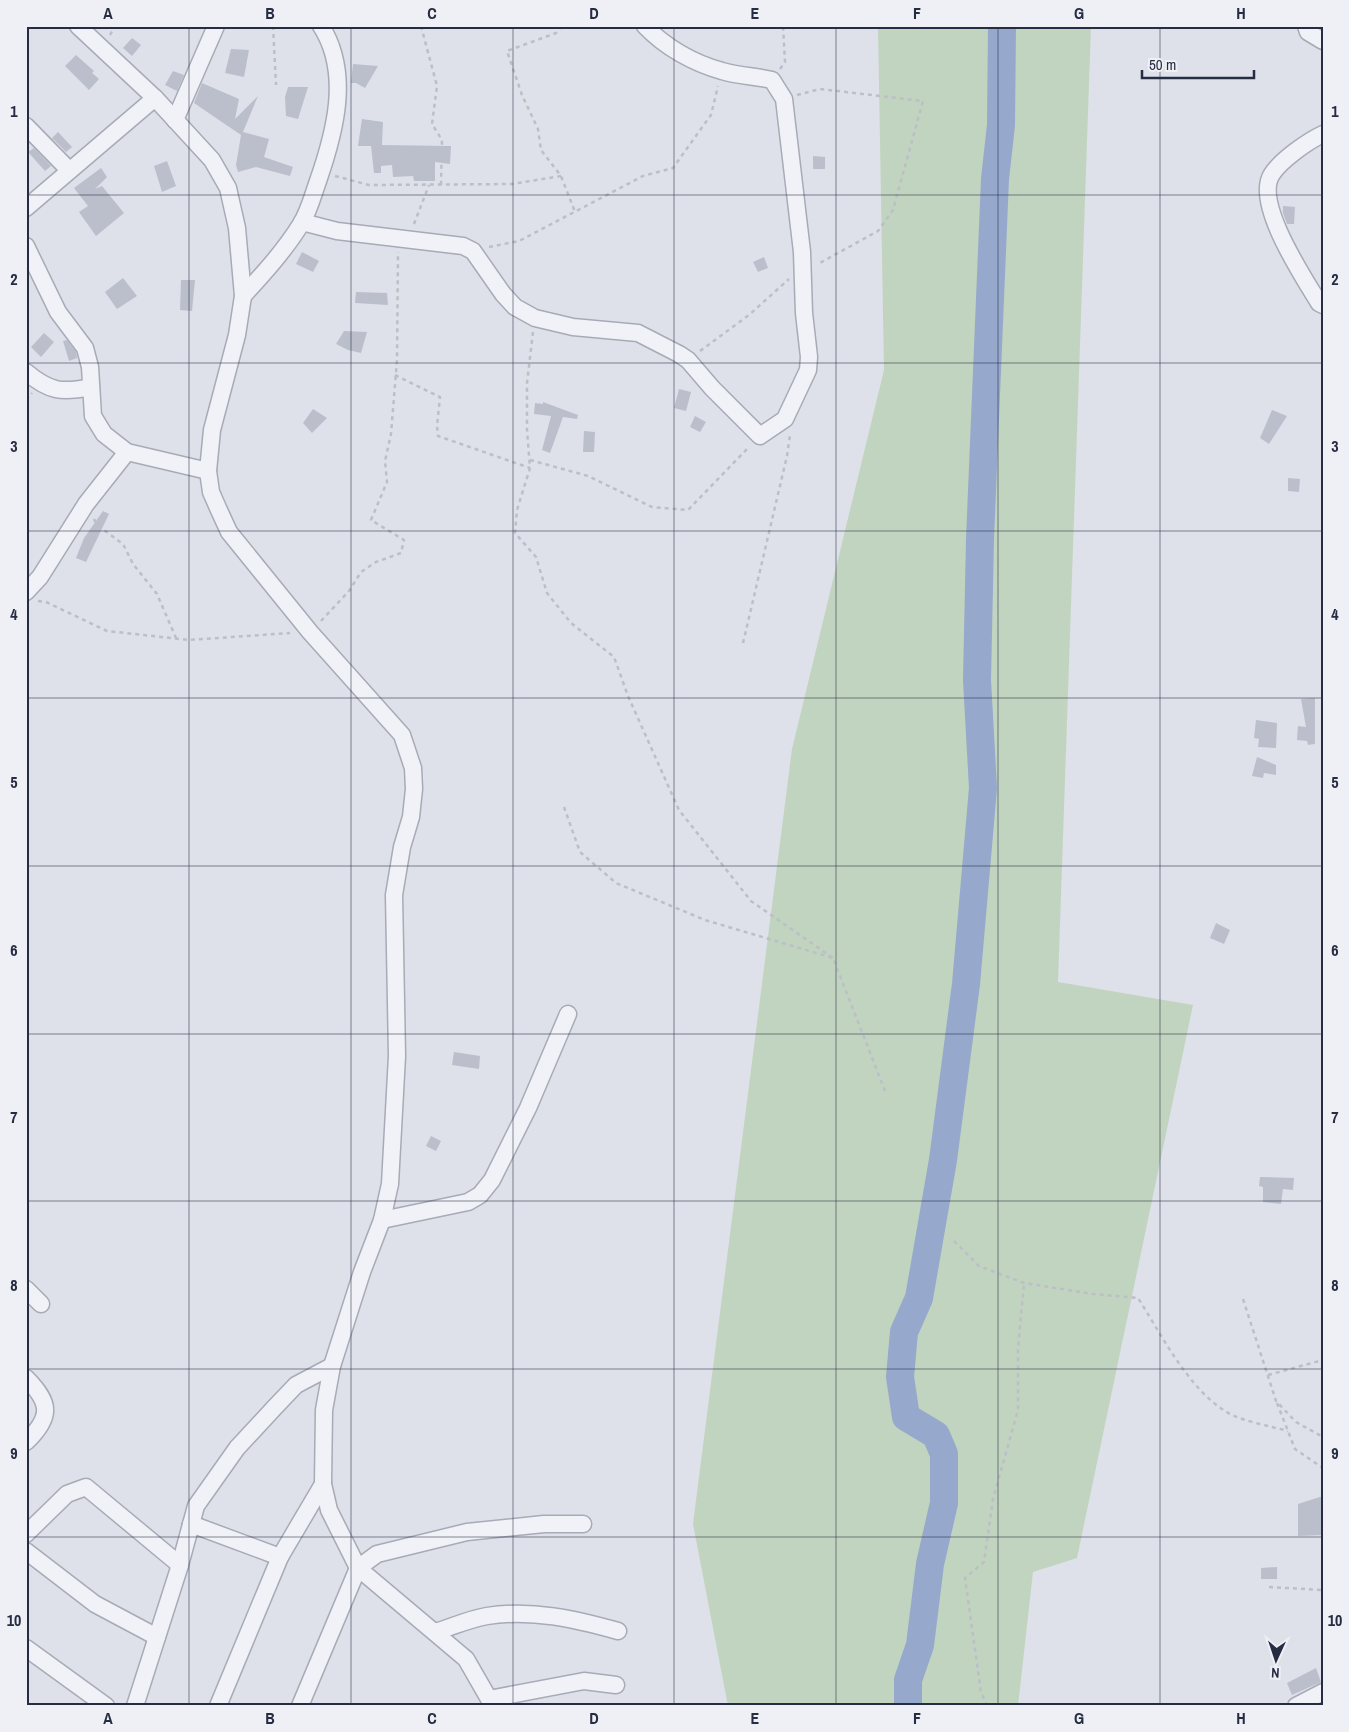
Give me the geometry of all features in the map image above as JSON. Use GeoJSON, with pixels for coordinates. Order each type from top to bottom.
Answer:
{"type":"FeatureCollection","features":[{"type":"Feature","properties":{"kind":"street"},"geometry":{"type":"LineString","coordinates":[[78,26],[156,98],[212,160],[228,188],[237,228],[243,296],[237,335],[212,430],[208,471],[211,492],[229,532],[310,632],[402,735],[413,768],[411,817],[402,847],[394,895],[396,1056],[394,1139],[390,1184],[382,1220],[362,1272],[332,1366],[324,1410],[323,1484],[329,1510],[358,1568],[466,1659],[491,1702],[584,1681],[616,1685]]}},
{"type":"Feature","properties":{"kind":"street"},"geometry":{"type":"LineString","coordinates":[[175,120],[216,26]]}},
{"type":"Feature","properties":{"kind":"street"},"geometry":{"type":"LineString","coordinates":[[243,296],[280,254],[302,222],[328,156],[338,111],[336,57],[321,26]]}},
{"type":"Feature","properties":{"kind":"street"},"geometry":{"type":"LineString","coordinates":[[302,222],[337,231],[463,246],[473,251],[503,294],[515,307],[535,318],[573,327],[638,333],[688,360],[712,388],[760,436],[785,419],[808,370],[809,345],[804,313],[804,273],[784,99],[772,80],[722,71],[685,56],[658,40],[645,26]]}},
{"type":"Feature","properties":{"kind":"street"},"geometry":{"type":"LineString","coordinates":[[1306,26],[1308,32],[1323,41]]}},
{"type":"Feature","properties":{"kind":"street"},"geometry":{"type":"LineString","coordinates":[[26,208],[156,98]]}},
{"type":"Feature","properties":{"kind":"street"},"geometry":{"type":"LineString","coordinates":[[26,126],[69,170]]}},
{"type":"Feature","properties":{"kind":"street"},"geometry":{"type":"LineString","coordinates":[[1323,134],[1305,143],[1271,174],[1268,191],[1269,205],[1292,259],[1319,303],[1323,305]]}},
{"type":"Feature","properties":{"kind":"street"},"geometry":{"type":"LineString","coordinates":[[26,246],[58,312],[85,348],[90,367],[93,416],[104,434],[127,452],[208,471]]}},
{"type":"Feature","properties":{"kind":"street"},"geometry":{"type":"LineString","coordinates":[[26,372],[39,383],[51,389],[62,391],[92,387]]}},
{"type":"Feature","properties":{"kind":"street"},"geometry":{"type":"LineString","coordinates":[[31,597],[40,577],[86,504],[127,452]]}},
{"type":"Feature","properties":{"kind":"street"},"geometry":{"type":"LineString","coordinates":[[382,1220],[468,1202],[480,1195],[492,1180],[528,1108],[568,1014]]}},
{"type":"Feature","properties":{"kind":"street"},"geometry":{"type":"LineString","coordinates":[[26,1289],[41,1304]]}},
{"type":"Feature","properties":{"kind":"street"},"geometry":{"type":"LineString","coordinates":[[135,1706],[180,1565],[196,1506],[237,1448],[296,1385],[332,1366]]}},
{"type":"Feature","properties":{"kind":"street"},"geometry":{"type":"LineString","coordinates":[[26,1378],[37,1389],[46,1408],[46,1417],[40,1428],[26,1442]]}},
{"type":"Feature","properties":{"kind":"street"},"geometry":{"type":"LineString","coordinates":[[218,1706],[280,1557],[323,1484]]}},
{"type":"Feature","properties":{"kind":"street"},"geometry":{"type":"LineString","coordinates":[[26,1534],[67,1494],[86,1487],[180,1565]]}},
{"type":"Feature","properties":{"kind":"street"},"geometry":{"type":"LineString","coordinates":[[191,1524],[280,1557]]}},
{"type":"Feature","properties":{"kind":"street"},"geometry":{"type":"LineString","coordinates":[[300,1706],[358,1568],[377,1554],[467,1532],[544,1524],[583,1524]]}},
{"type":"Feature","properties":{"kind":"street"},"geometry":{"type":"LineString","coordinates":[[26,1551],[95,1604],[157,1637]]}},
{"type":"Feature","properties":{"kind":"street"},"geometry":{"type":"LineString","coordinates":[[435,1632],[488,1616],[518,1615],[545,1615],[574,1619],[618,1631]]}},
{"type":"Feature","properties":{"kind":"street"},"geometry":{"type":"LineString","coordinates":[[26,1648],[106,1706]]}},
{"type":"Feature","properties":{"kind":"street"},"geometry":{"type":"LineString","coordinates":[[1296,1706],[1323,1692]]}},
{"type":"Feature","properties":{"kind":"path"},"geometry":{"type":"LineString","coordinates":[[273,26],[276,85]]}},
{"type":"Feature","properties":{"kind":"path"},"geometry":{"type":"LineString","coordinates":[[421,26],[437,86],[432,124],[442,140],[441,185]]}},
{"type":"Feature","properties":{"kind":"path"},"geometry":{"type":"LineString","coordinates":[[562,26],[556,33],[507,51],[522,96],[538,129],[541,150],[561,176],[575,212]]}},
{"type":"Feature","properties":{"kind":"path"},"geometry":{"type":"LineString","coordinates":[[772,80],[785,62],[783,26]]}},
{"type":"Feature","properties":{"kind":"path"},"geometry":{"type":"LineString","coordinates":[[473,251],[518,241],[643,176],[673,168],[711,115],[722,71]]}},
{"type":"Feature","properties":{"kind":"path"},"geometry":{"type":"LineString","coordinates":[[688,360],[749,315],[786,280],[804,273],[845,248],[878,231],[893,210],[923,101],[820,89],[784,99]]}},
{"type":"Feature","properties":{"kind":"path"},"geometry":{"type":"LineString","coordinates":[[321,172],[369,185],[512,184],[561,176]]}},
{"type":"Feature","properties":{"kind":"path"},"geometry":{"type":"LineString","coordinates":[[31,597],[46,602],[107,631],[189,640],[310,632],[349,591],[361,572],[376,562],[401,553],[404,540],[371,520],[386,482],[385,461],[391,434],[404,240],[429,185]]}},
{"type":"Feature","properties":{"kind":"path"},"geometry":{"type":"LineString","coordinates":[[535,318],[527,384],[530,468],[517,510],[515,534],[536,557],[547,592],[571,623],[614,657],[628,696],[679,810],[751,901],[833,958],[885,1091]]}},
{"type":"Feature","properties":{"kind":"path"},"geometry":{"type":"LineString","coordinates":[[395,375],[440,397],[437,426],[438,436],[530,468]]}},
{"type":"Feature","properties":{"kind":"path"},"geometry":{"type":"LineString","coordinates":[[742,643],[787,456],[790,428],[785,419]]}},
{"type":"Feature","properties":{"kind":"path"},"geometry":{"type":"LineString","coordinates":[[530,460],[588,476],[652,507],[688,510],[760,436]]}},
{"type":"Feature","properties":{"kind":"path"},"geometry":{"type":"LineString","coordinates":[[86,504],[97,525],[123,544],[133,564],[157,594],[176,638]]}},
{"type":"Feature","properties":{"kind":"path"},"geometry":{"type":"LineString","coordinates":[[564,807],[580,852],[616,883],[705,920],[833,958]]}},
{"type":"Feature","properties":{"kind":"path"},"geometry":{"type":"LineString","coordinates":[[954,1241],[979,1266],[1024,1283],[1093,1294],[1138,1298],[1181,1364],[1207,1398],[1227,1412],[1288,1431]]}},
{"type":"Feature","properties":{"kind":"path"},"geometry":{"type":"LineString","coordinates":[[987,1706],[981,1692],[965,1578],[984,1562],[993,1499],[1018,1410],[1018,1349],[1024,1283]]}},
{"type":"Feature","properties":{"kind":"path"},"geometry":{"type":"LineString","coordinates":[[1242,1299],[1276,1401],[1295,1449],[1323,1468]]}},
{"type":"Feature","properties":{"kind":"path"},"geometry":{"type":"LineString","coordinates":[[1268,1375],[1323,1360]]}},
{"type":"Feature","properties":{"kind":"path"},"geometry":{"type":"LineString","coordinates":[[1276,1401],[1296,1422],[1323,1437]]}},
{"type":"Feature","properties":{"kind":"path"},"geometry":{"type":"LineString","coordinates":[[1269,1587],[1323,1590]]}},
{"type":"Feature","properties":{"kind":"green space"},"geometry":{"type":"Polygon","coordinates":[[[878,26],[1091,26],[1058,982],[1193,1005],[1077,1558],[1033,1572],[1018,1706],[728,1706],[693,1524],[792,749],[884,370],[878,26]]]}},
{"type":"Feature","properties":{"kind":"building"},"geometry":{"type":"Polygon","coordinates":[[[132,38],[141,45],[132,56],[123,48],[132,38]]]}},
{"type":"Feature","properties":{"kind":"building"},"geometry":{"type":"Polygon","coordinates":[[[231,49],[249,50],[244,77],[225,73],[231,49]]]}},
{"type":"Feature","properties":{"kind":"building"},"geometry":{"type":"Polygon","coordinates":[[[76,55],[94,71],[92,73],[99,79],[89,90],[65,66],[76,55]]]}},
{"type":"Feature","properties":{"kind":"building"},"geometry":{"type":"Polygon","coordinates":[[[353,64],[378,66],[365,88],[356,83],[351,83],[353,64]]]}},
{"type":"Feature","properties":{"kind":"building"},"geometry":{"type":"Polygon","coordinates":[[[173,71],[184,75],[177,91],[165,85],[173,71]]]}},
{"type":"Feature","properties":{"kind":"building"},"geometry":{"type":"Polygon","coordinates":[[[202,83],[239,99],[235,119],[258,96],[243,132],[269,139],[264,157],[293,167],[290,176],[256,167],[238,172],[236,165],[241,135],[194,103],[202,83]]]}},
{"type":"Feature","properties":{"kind":"building"},"geometry":{"type":"Polygon","coordinates":[[[288,87],[308,87],[298,119],[286,116],[285,97],[288,87]]]}},
{"type":"Feature","properties":{"kind":"building"},"geometry":{"type":"Polygon","coordinates":[[[362,119],[383,122],[382,145],[451,146],[450,164],[435,162],[435,181],[414,181],[413,176],[393,177],[392,165],[381,166],[381,173],[374,173],[371,146],[358,146],[362,119]]]}},
{"type":"Feature","properties":{"kind":"building"},"geometry":{"type":"Polygon","coordinates":[[[58,132],[72,147],[66,152],[52,138],[58,132]]]}},
{"type":"Feature","properties":{"kind":"building"},"geometry":{"type":"Polygon","coordinates":[[[34,148],[51,166],[45,171],[28,152],[34,148]]]}},
{"type":"Feature","properties":{"kind":"building"},"geometry":{"type":"Polygon","coordinates":[[[813,156],[825,157],[825,169],[813,169],[813,156]]]}},
{"type":"Feature","properties":{"kind":"building"},"geometry":{"type":"Polygon","coordinates":[[[167,161],[176,186],[162,192],[154,166],[167,161]]]}},
{"type":"Feature","properties":{"kind":"building"},"geometry":{"type":"Polygon","coordinates":[[[101,168],[107,177],[95,189],[102,186],[124,213],[96,236],[79,212],[88,206],[74,188],[101,168]]]}},
{"type":"Feature","properties":{"kind":"building"},"geometry":{"type":"Polygon","coordinates":[[[1283,206],[1295,207],[1294,224],[1287,224],[1283,213],[1283,206]]]}},
{"type":"Feature","properties":{"kind":"building"},"geometry":{"type":"Polygon","coordinates":[[[302,252],[319,261],[313,272],[296,264],[302,252]]]}},
{"type":"Feature","properties":{"kind":"building"},"geometry":{"type":"Polygon","coordinates":[[[764,257],[768,268],[758,272],[753,262],[764,257]]]}},
{"type":"Feature","properties":{"kind":"building"},"geometry":{"type":"Polygon","coordinates":[[[123,278],[137,296],[117,309],[105,292],[123,278]]]}},
{"type":"Feature","properties":{"kind":"building"},"geometry":{"type":"Polygon","coordinates":[[[181,280],[195,280],[192,311],[180,310],[181,280]]]}},
{"type":"Feature","properties":{"kind":"building"},"geometry":{"type":"Polygon","coordinates":[[[356,292],[387,293],[388,305],[355,303],[356,292]]]}},
{"type":"Feature","properties":{"kind":"building"},"geometry":{"type":"Polygon","coordinates":[[[344,331],[367,332],[361,353],[348,350],[336,344],[344,331]]]}},
{"type":"Feature","properties":{"kind":"building"},"geometry":{"type":"Polygon","coordinates":[[[44,333],[54,342],[41,357],[31,347],[44,333]]]}},
{"type":"Feature","properties":{"kind":"building"},"geometry":{"type":"Polygon","coordinates":[[[67,340],[76,352],[77,358],[69,361],[63,341],[67,340]]]}},
{"type":"Feature","properties":{"kind":"building"},"geometry":{"type":"Polygon","coordinates":[[[679,389],[691,392],[686,411],[674,408],[679,389]]]}},
{"type":"Feature","properties":{"kind":"building"},"geometry":{"type":"Polygon","coordinates":[[[543,402],[578,415],[577,419],[563,417],[550,453],[542,450],[551,416],[534,414],[535,403],[543,404],[543,402]]]}},
{"type":"Feature","properties":{"kind":"building"},"geometry":{"type":"Polygon","coordinates":[[[313,409],[327,418],[312,433],[303,423],[313,409]]]}},
{"type":"Feature","properties":{"kind":"building"},"geometry":{"type":"Polygon","coordinates":[[[1272,410],[1287,416],[1269,444],[1260,438],[1272,410]]]}},
{"type":"Feature","properties":{"kind":"building"},"geometry":{"type":"Polygon","coordinates":[[[695,416],[706,422],[700,432],[690,427],[695,416]]]}},
{"type":"Feature","properties":{"kind":"building"},"geometry":{"type":"Polygon","coordinates":[[[584,431],[595,432],[594,452],[583,452],[584,431]]]}},
{"type":"Feature","properties":{"kind":"building"},"geometry":{"type":"Polygon","coordinates":[[[1288,478],[1300,479],[1299,492],[1288,491],[1288,478]]]}},
{"type":"Feature","properties":{"kind":"building"},"geometry":{"type":"Polygon","coordinates":[[[103,511],[109,514],[86,562],[76,558],[84,538],[103,511]]]}},
{"type":"Feature","properties":{"kind":"building"},"geometry":{"type":"Polygon","coordinates":[[[1315,698],[1315,744],[1308,745],[1307,741],[1297,740],[1298,726],[1306,727],[1301,699],[1315,698]]]}},
{"type":"Feature","properties":{"kind":"building"},"geometry":{"type":"Polygon","coordinates":[[[1256,720],[1277,723],[1276,748],[1258,747],[1259,739],[1254,738],[1256,720]]]}},
{"type":"Feature","properties":{"kind":"building"},"geometry":{"type":"Polygon","coordinates":[[[1257,757],[1276,765],[1276,775],[1264,773],[1263,778],[1252,776],[1257,757]]]}},
{"type":"Feature","properties":{"kind":"building"},"geometry":{"type":"Polygon","coordinates":[[[1216,923],[1230,930],[1224,944],[1210,938],[1216,923]]]}},
{"type":"Feature","properties":{"kind":"building"},"geometry":{"type":"Polygon","coordinates":[[[454,1052],[480,1056],[479,1069],[452,1065],[454,1052]]]}},
{"type":"Feature","properties":{"kind":"building"},"geometry":{"type":"Polygon","coordinates":[[[431,1136],[441,1141],[436,1151],[426,1146],[431,1136]]]}},
{"type":"Feature","properties":{"kind":"building"},"geometry":{"type":"Polygon","coordinates":[[[1260,1177],[1294,1178],[1293,1190],[1283,1189],[1281,1204],[1263,1202],[1263,1187],[1259,1186],[1260,1177]]]}},
{"type":"Feature","properties":{"kind":"building"},"geometry":{"type":"Polygon","coordinates":[[[1323,1496],[1323,1535],[1298,1536],[1298,1504],[1323,1496]]]}},
{"type":"Feature","properties":{"kind":"building"},"geometry":{"type":"Polygon","coordinates":[[[1277,1567],[1277,1579],[1261,1579],[1261,1568],[1277,1567]]]}},
{"type":"Feature","properties":{"kind":"building"},"geometry":{"type":"Polygon","coordinates":[[[1316,1668],[1321,1682],[1292,1695],[1287,1683],[1316,1668]]]}},
{"type":"Feature","properties":{"kind":"waterway"},"geometry":{"type":"LineString","coordinates":[[908,1706],[908,1680],[920,1645],[930,1564],[944,1503],[944,1454],[936,1435],[906,1417],[900,1377],[904,1332],[919,1298],[943,1160],[966,984],[983,788],[977,680],[980,539],[995,179],[1001,125],[1002,26]]}}]}
